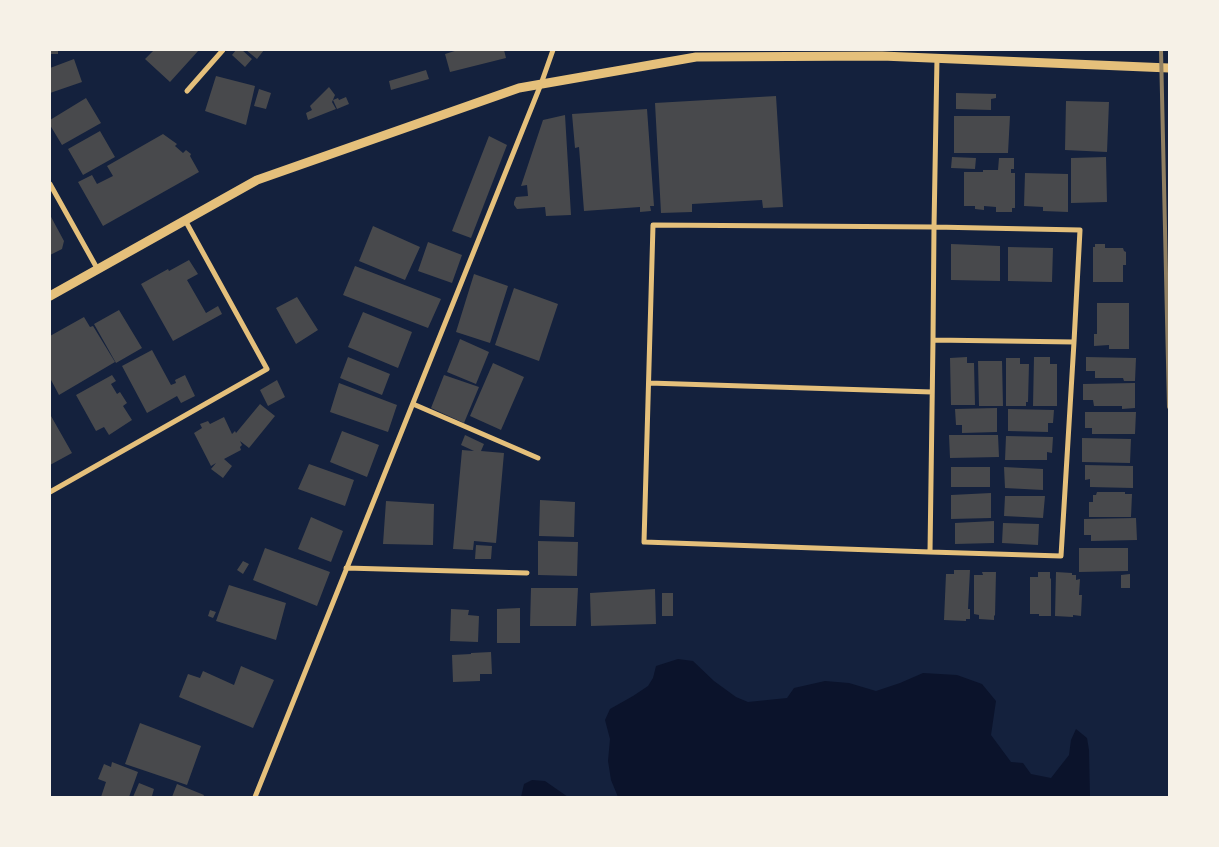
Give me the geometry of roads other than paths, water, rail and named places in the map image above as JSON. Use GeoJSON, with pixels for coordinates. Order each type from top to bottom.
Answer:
{"type":"FeatureCollection","features":[{"type":"Feature","properties":{"kind":"street"},"geometry":{"type":"LineString","coordinates":[[187,91],[223,50]]}},
{"type":"Feature","properties":{"kind":"street"},"geometry":{"type":"LineString","coordinates":[[254,797],[413,404],[553,50]]}},
{"type":"Feature","properties":{"kind":"street"},"geometry":{"type":"LineString","coordinates":[[50,296],[256,180],[519,88],[696,58],[892,53],[937,58],[1169,68]]}},
{"type":"Feature","properties":{"kind":"street"},"geometry":{"type":"LineString","coordinates":[[930,552],[937,58]]}},
{"type":"Feature","properties":{"kind":"street"},"geometry":{"type":"LineString","coordinates":[[50,184],[98,270]]}},
{"type":"Feature","properties":{"kind":"street"},"geometry":{"type":"LineString","coordinates":[[50,492],[267,369],[185,220]]}},
{"type":"Feature","properties":{"kind":"street"},"geometry":{"type":"LineString","coordinates":[[653,225],[934,227],[1080,230],[1061,556],[644,542],[653,225]]}},
{"type":"Feature","properties":{"kind":"street"},"geometry":{"type":"LineString","coordinates":[[932,340],[1074,342]]}},
{"type":"Feature","properties":{"kind":"street"},"geometry":{"type":"LineString","coordinates":[[649,383],[932,392]]}},
{"type":"Feature","properties":{"kind":"street"},"geometry":{"type":"LineString","coordinates":[[413,404],[538,458]]}},
{"type":"Feature","properties":{"kind":"street"},"geometry":{"type":"LineString","coordinates":[[346,568],[527,573]]}},
{"type":"Feature","properties":{"kind":"water"},"geometry":{"type":"Polygon","coordinates":[[[678,659],[693,661],[714,681],[736,697],[748,702],[787,698],[794,688],[825,681],[849,683],[876,691],[923,673],[957,675],[982,684],[996,701],[991,735],[1011,762],[1023,763],[1031,774],[1051,778],[1069,755],[1071,740],[1076,729],[1087,738],[1090,797],[618,797],[611,780],[608,761],[610,739],[605,720],[610,709],[648,686],[653,678],[656,666],[678,659]]]}},
{"type":"Feature","properties":{"kind":"water"},"geometry":{"type":"Polygon","coordinates":[[[532,780],[545,781],[568,797],[521,797],[524,784],[532,780]]]}},
{"type":"Feature","properties":{"kind":"railway"},"geometry":{"type":"LineString","coordinates":[[1161,50],[1169,407]]}}]}
